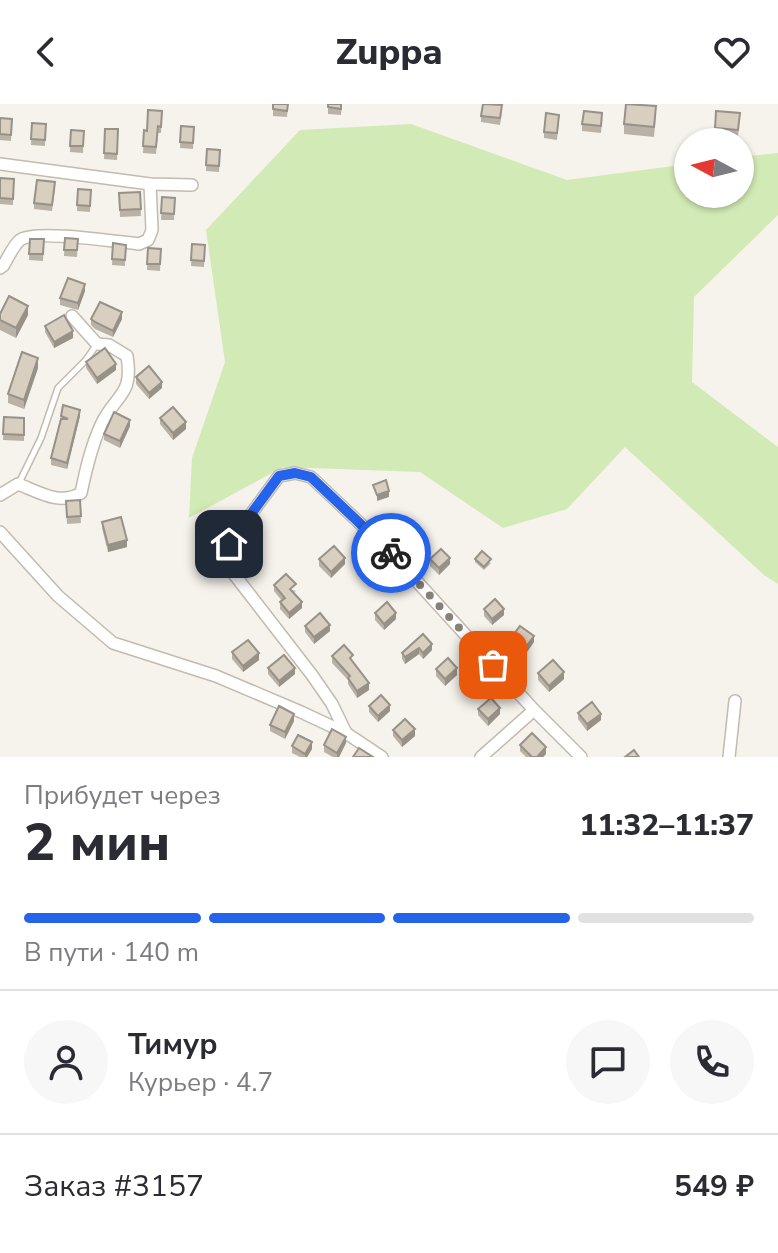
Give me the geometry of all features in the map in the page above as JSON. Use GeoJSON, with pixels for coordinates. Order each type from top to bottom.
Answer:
{"type":"FeatureCollection","features":[{"type":"Feature","properties":{"kind":"street"},"geometry":{"type":"LineString","coordinates":[[0,164],[150,184],[192,185]]}},
{"type":"Feature","properties":{"kind":"street"},"geometry":{"type":"LineString","coordinates":[[0,268],[18,241],[25,237],[63,236],[139,244],[148,240],[152,230],[150,184]]}},
{"type":"Feature","properties":{"kind":"street"},"geometry":{"type":"LineString","coordinates":[[0,495],[18,484],[52,498],[72,498],[81,493],[90,450],[103,420],[122,397],[130,374],[127,356],[109,345],[97,344],[72,316]]}},
{"type":"Feature","properties":{"kind":"street"},"geometry":{"type":"LineString","coordinates":[[346,733],[332,704],[312,675],[230,569],[229,544],[279,476],[295,473],[311,477],[390,552],[581,757]]}},
{"type":"Feature","properties":{"kind":"street"},"geometry":{"type":"LineString","coordinates":[[0,532],[58,596],[113,643],[216,676],[301,712],[346,733],[382,757]]}},
{"type":"Feature","properties":{"kind":"street"},"geometry":{"type":"LineString","coordinates":[[729,757],[735,701]]}},
{"type":"Feature","properties":{"kind":"street"},"geometry":{"type":"LineString","coordinates":[[481,757],[534,710]]}},
{"type":"Feature","properties":{"kind":"lane"},"geometry":{"type":"LineString","coordinates":[[18,484],[41,438],[58,388],[97,344]]}},
{"type":"Feature","properties":{"kind":"green space"},"geometry":{"type":"Polygon","coordinates":[[[411,124],[567,180],[674,166],[674,208],[754,208],[754,156],[778,153],[778,215],[694,297],[692,382],[778,447],[778,584],[764,575],[625,447],[567,509],[503,528],[420,472],[283,467],[189,518],[192,458],[225,362],[206,230],[300,130],[411,124]]]}},
{"type":"Feature","properties":{"kind":"building"},"geometry":{"type":"Polygon","coordinates":[[[273,104],[288,104],[287,111],[273,109],[273,104]]]}},
{"type":"Feature","properties":{"kind":"building"},"geometry":{"type":"Polygon","coordinates":[[[328,104],[341,104],[341,109],[328,107],[328,104]]]}},
{"type":"Feature","properties":{"kind":"building"},"geometry":{"type":"Polygon","coordinates":[[[483,104],[502,105],[500,118],[481,116],[483,104]]]}},
{"type":"Feature","properties":{"kind":"building"},"geometry":{"type":"Polygon","coordinates":[[[626,104],[656,106],[654,127],[624,124],[626,104]]]}},
{"type":"Feature","properties":{"kind":"building"},"geometry":{"type":"Polygon","coordinates":[[[148,110],[162,111],[156,147],[143,146],[148,110]]]}},
{"type":"Feature","properties":{"kind":"building"},"geometry":{"type":"Polygon","coordinates":[[[584,111],[602,113],[601,126],[582,124],[584,111]]]}},
{"type":"Feature","properties":{"kind":"building"},"geometry":{"type":"Polygon","coordinates":[[[716,111],[740,113],[738,128],[715,128],[716,111]]]}},
{"type":"Feature","properties":{"kind":"building"},"geometry":{"type":"Polygon","coordinates":[[[546,113],[559,115],[557,133],[544,132],[546,113]]]}},
{"type":"Feature","properties":{"kind":"building"},"geometry":{"type":"Polygon","coordinates":[[[0,118],[12,119],[11,135],[0,134],[0,118]]]}},
{"type":"Feature","properties":{"kind":"building"},"geometry":{"type":"Polygon","coordinates":[[[32,123],[46,124],[45,140],[31,139],[32,123]]]}},
{"type":"Feature","properties":{"kind":"building"},"geometry":{"type":"Polygon","coordinates":[[[181,126],[194,127],[193,143],[180,142],[181,126]]]}},
{"type":"Feature","properties":{"kind":"building"},"geometry":{"type":"Polygon","coordinates":[[[105,129],[118,129],[117,154],[104,153],[105,129]]]}},
{"type":"Feature","properties":{"kind":"building"},"geometry":{"type":"Polygon","coordinates":[[[71,130],[84,131],[83,146],[70,146],[71,130]]]}},
{"type":"Feature","properties":{"kind":"building"},"geometry":{"type":"Polygon","coordinates":[[[207,149],[220,150],[219,166],[206,165],[207,149]]]}},
{"type":"Feature","properties":{"kind":"building"},"geometry":{"type":"Polygon","coordinates":[[[0,178],[14,179],[13,199],[0,198],[0,178]]]}},
{"type":"Feature","properties":{"kind":"building"},"geometry":{"type":"Polygon","coordinates":[[[37,180],[55,182],[52,205],[34,203],[37,180]]]}},
{"type":"Feature","properties":{"kind":"building"},"geometry":{"type":"Polygon","coordinates":[[[78,189],[91,190],[90,206],[77,205],[78,189]]]}},
{"type":"Feature","properties":{"kind":"building"},"geometry":{"type":"Polygon","coordinates":[[[140,192],[141,209],[120,210],[119,193],[140,192]]]}},
{"type":"Feature","properties":{"kind":"building"},"geometry":{"type":"Polygon","coordinates":[[[162,197],[175,198],[174,214],[161,213],[162,197]]]}},
{"type":"Feature","properties":{"kind":"building"},"geometry":{"type":"Polygon","coordinates":[[[65,238],[78,239],[77,250],[64,250],[65,238]]]}},
{"type":"Feature","properties":{"kind":"building"},"geometry":{"type":"Polygon","coordinates":[[[30,239],[44,239],[43,254],[29,254],[30,239]]]}},
{"type":"Feature","properties":{"kind":"building"},"geometry":{"type":"Polygon","coordinates":[[[113,243],[126,245],[125,260],[112,259],[113,243]]]}},
{"type":"Feature","properties":{"kind":"building"},"geometry":{"type":"Polygon","coordinates":[[[192,244],[205,245],[204,261],[191,260],[192,244]]]}},
{"type":"Feature","properties":{"kind":"building"},"geometry":{"type":"Polygon","coordinates":[[[148,248],[161,249],[160,264],[147,264],[148,248]]]}},
{"type":"Feature","properties":{"kind":"building"},"geometry":{"type":"Polygon","coordinates":[[[68,278],[85,284],[78,303],[60,298],[68,278]]]}},
{"type":"Feature","properties":{"kind":"building"},"geometry":{"type":"Polygon","coordinates":[[[9,296],[28,306],[16,328],[0,320],[9,296]]]}},
{"type":"Feature","properties":{"kind":"building"},"geometry":{"type":"Polygon","coordinates":[[[100,302],[122,312],[113,331],[91,319],[100,302]]]}},
{"type":"Feature","properties":{"kind":"building"},"geometry":{"type":"Polygon","coordinates":[[[64,315],[73,331],[54,342],[45,326],[64,315]]]}},
{"type":"Feature","properties":{"kind":"building"},"geometry":{"type":"Polygon","coordinates":[[[105,348],[116,364],[97,378],[86,362],[105,348]]]}},
{"type":"Feature","properties":{"kind":"building"},"geometry":{"type":"Polygon","coordinates":[[[22,352],[38,358],[24,400],[8,394],[22,352]]]}},
{"type":"Feature","properties":{"kind":"building"},"geometry":{"type":"Polygon","coordinates":[[[149,366],[162,382],[149,393],[136,377],[149,366]]]}},
{"type":"Feature","properties":{"kind":"building"},"geometry":{"type":"Polygon","coordinates":[[[63,405],[80,410],[67,463],[51,458],[61,419],[68,419],[61,416],[63,405]]]}},
{"type":"Feature","properties":{"kind":"building"},"geometry":{"type":"Polygon","coordinates":[[[173,407],[186,422],[173,433],[160,418],[173,407]]]}},
{"type":"Feature","properties":{"kind":"building"},"geometry":{"type":"Polygon","coordinates":[[[114,412],[130,420],[120,441],[104,434],[114,412]]]}},
{"type":"Feature","properties":{"kind":"building"},"geometry":{"type":"Polygon","coordinates":[[[4,417],[24,418],[24,435],[3,434],[4,417]]]}},
{"type":"Feature","properties":{"kind":"building"},"geometry":{"type":"Polygon","coordinates":[[[386,480],[389,491],[377,495],[373,485],[386,480]]]}},
{"type":"Feature","properties":{"kind":"building"},"geometry":{"type":"Polygon","coordinates":[[[80,500],[81,516],[67,517],[66,501],[80,500]]]}},
{"type":"Feature","properties":{"kind":"building"},"geometry":{"type":"Polygon","coordinates":[[[121,517],[127,540],[108,545],[102,522],[121,517]]]}},
{"type":"Feature","properties":{"kind":"building"},"geometry":{"type":"Polygon","coordinates":[[[415,524],[424,533],[412,545],[403,535],[415,524]]]}},
{"type":"Feature","properties":{"kind":"building"},"geometry":{"type":"Polygon","coordinates":[[[334,546],[345,558],[331,572],[319,559],[334,546]]]}},
{"type":"Feature","properties":{"kind":"building"},"geometry":{"type":"Polygon","coordinates":[[[441,549],[450,558],[439,568],[430,559],[441,549]]]}},
{"type":"Feature","properties":{"kind":"building"},"geometry":{"type":"Polygon","coordinates":[[[482,551],[491,559],[484,567],[475,559],[482,551]]]}},
{"type":"Feature","properties":{"kind":"building"},"geometry":{"type":"Polygon","coordinates":[[[286,574],[296,584],[290,589],[302,602],[289,613],[280,602],[285,598],[274,585],[286,574]]]}},
{"type":"Feature","properties":{"kind":"building"},"geometry":{"type":"Polygon","coordinates":[[[495,599],[504,609],[492,619],[484,609],[495,599]]]}},
{"type":"Feature","properties":{"kind":"building"},"geometry":{"type":"Polygon","coordinates":[[[387,602],[396,613],[384,624],[375,613],[387,602]]]}},
{"type":"Feature","properties":{"kind":"building"},"geometry":{"type":"Polygon","coordinates":[[[320,613],[330,625],[314,637],[305,626],[320,613]]]}},
{"type":"Feature","properties":{"kind":"building"},"geometry":{"type":"Polygon","coordinates":[[[520,626],[534,636],[522,652],[508,642],[520,626]]]}},
{"type":"Feature","properties":{"kind":"building"},"geometry":{"type":"Polygon","coordinates":[[[423,634],[432,644],[423,653],[419,648],[405,657],[402,653],[423,634]]]}},
{"type":"Feature","properties":{"kind":"building"},"geometry":{"type":"Polygon","coordinates":[[[248,640],[259,653],[243,666],[232,652],[248,640]]]}},
{"type":"Feature","properties":{"kind":"building"},"geometry":{"type":"Polygon","coordinates":[[[344,645],[369,683],[357,691],[348,678],[350,676],[332,656],[344,645]]]}},
{"type":"Feature","properties":{"kind":"building"},"geometry":{"type":"Polygon","coordinates":[[[284,655],[295,668],[279,681],[268,668],[284,655]]]}},
{"type":"Feature","properties":{"kind":"building"},"geometry":{"type":"Polygon","coordinates":[[[448,658],[457,668],[445,679],[436,669],[448,658]]]}},
{"type":"Feature","properties":{"kind":"building"},"geometry":{"type":"Polygon","coordinates":[[[553,660],[564,672],[549,686],[538,673],[553,660]]]}},
{"type":"Feature","properties":{"kind":"building"},"geometry":{"type":"Polygon","coordinates":[[[381,695],[390,705],[378,716],[369,706],[381,695]]]}},
{"type":"Feature","properties":{"kind":"building"},"geometry":{"type":"Polygon","coordinates":[[[491,698],[500,708],[488,719],[478,709],[491,698]]]}},
{"type":"Feature","properties":{"kind":"building"},"geometry":{"type":"Polygon","coordinates":[[[592,702],[601,714],[587,724],[578,713],[592,702]]]}},
{"type":"Feature","properties":{"kind":"building"},"geometry":{"type":"Polygon","coordinates":[[[279,706],[294,714],[285,732],[270,725],[279,706]]]}},
{"type":"Feature","properties":{"kind":"building"},"geometry":{"type":"Polygon","coordinates":[[[405,719],[415,729],[402,740],[393,730],[405,719]]]}},
{"type":"Feature","properties":{"kind":"building"},"geometry":{"type":"Polygon","coordinates":[[[332,729],[346,737],[337,753],[324,745],[332,729]]]}},
{"type":"Feature","properties":{"kind":"building"},"geometry":{"type":"Polygon","coordinates":[[[532,733],[546,747],[537,757],[532,757],[520,745],[532,733]]]}},
{"type":"Feature","properties":{"kind":"building"},"geometry":{"type":"Polygon","coordinates":[[[298,735],[312,742],[305,754],[292,746],[298,735]]]}},
{"type":"Feature","properties":{"kind":"building"},"geometry":{"type":"Polygon","coordinates":[[[359,748],[373,757],[353,757],[359,748]]]}},
{"type":"Feature","properties":{"kind":"building"},"geometry":{"type":"Polygon","coordinates":[[[634,750],[639,757],[625,757],[634,750]]]}},
{"type":"Feature","properties":{"kind":"way so far"},"geometry":{"type":"LineString","coordinates":[[391,553],[493,665]]}},
{"type":"Feature","properties":{"kind":"route"},"geometry":{"type":"LineString","coordinates":[[229,544],[279,476],[295,473],[311,477],[391,553]]}}]}
